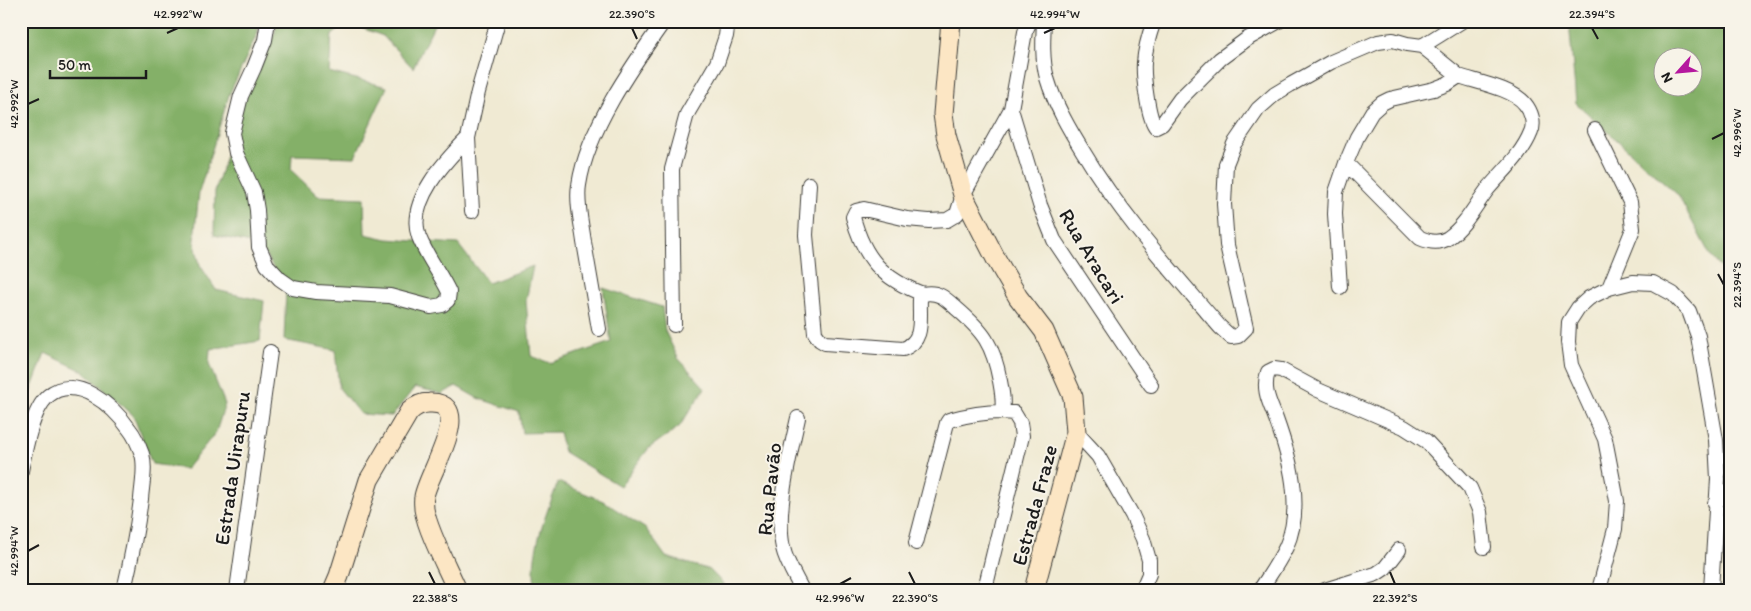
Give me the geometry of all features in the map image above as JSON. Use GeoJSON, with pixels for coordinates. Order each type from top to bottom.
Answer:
{"type":"FeatureCollection","features":[{"type":"Feature","properties":{"kind":"street"},"geometry":{"type":"LineString","coordinates":[[268,21],[265,40],[241,96],[232,133],[236,153],[254,192],[259,247],[267,265],[280,279],[293,288],[316,292],[390,296],[431,307],[442,305],[448,300],[450,292],[419,236],[417,215],[429,184],[468,138]]}},
{"type":"Feature","properties":{"kind":"street"},"geometry":{"type":"LineString","coordinates":[[472,211],[468,138],[478,92],[498,21]]}},
{"type":"Feature","properties":{"kind":"street"},"geometry":{"type":"LineString","coordinates":[[599,329],[581,222],[578,187],[586,156],[608,108],[664,21]]}},
{"type":"Feature","properties":{"kind":"street"},"geometry":{"type":"LineString","coordinates":[[674,325],[672,169],[687,114],[717,63],[726,36],[728,21]]}},
{"type":"Feature","properties":{"kind":"street","name":"Estrada Fraze"},"geometry":{"type":"LineString","coordinates":[[951,21],[943,114],[946,135],[963,195],[1018,297],[1044,331],[1073,397],[1076,432],[1034,590]]}},
{"type":"Feature","properties":{"kind":"street"},"geometry":{"type":"LineString","coordinates":[[1002,412],[1004,403],[998,369],[988,342],[974,324],[942,295],[934,293],[923,294],[907,288],[880,271],[861,241],[853,217],[856,211],[864,209],[907,219],[929,221],[947,220],[957,214],[963,195],[1011,109],[1025,32],[1030,21]]}},
{"type":"Feature","properties":{"kind":"street"},"geometry":{"type":"LineString","coordinates":[[1044,21],[1043,43],[1047,77],[1066,125],[1128,220],[1220,327],[1231,337],[1238,336],[1246,328],[1226,245],[1224,204],[1226,164],[1234,144],[1258,109],[1276,94],[1331,62],[1378,42],[1393,40],[1422,46],[1459,76],[1512,93],[1524,102],[1530,110],[1532,120],[1531,132],[1515,158],[1487,190],[1464,222],[1448,238],[1439,242],[1429,242],[1420,238],[1346,163]]}},
{"type":"Feature","properties":{"kind":"street"},"geometry":{"type":"LineString","coordinates":[[1154,21],[1147,42],[1144,65],[1150,117],[1156,127],[1162,124],[1180,99],[1226,53],[1247,38],[1279,21]]}},
{"type":"Feature","properties":{"kind":"street"},"geometry":{"type":"LineString","coordinates":[[1422,46],[1462,21]]}},
{"type":"Feature","properties":{"kind":"street"},"geometry":{"type":"LineString","coordinates":[[1340,287],[1335,207],[1336,192],[1357,137],[1372,112],[1382,103],[1390,99],[1434,89],[1447,84],[1459,76]]}},
{"type":"Feature","properties":{"kind":"street","name":"Rua Aracari"},"geometry":{"type":"LineString","coordinates":[[1011,109],[1040,205],[1054,240],[1151,385]]}},
{"type":"Feature","properties":{"kind":"street"},"geometry":{"type":"LineString","coordinates":[[1595,130],[1630,202],[1632,211],[1632,229],[1609,288]]}},
{"type":"Feature","properties":{"kind":"street"},"geometry":{"type":"LineString","coordinates":[[809,184],[806,236],[815,333],[820,340],[825,343],[902,349],[911,346],[918,336],[920,299],[923,294]]}},
{"type":"Feature","properties":{"kind":"street"},"geometry":{"type":"LineString","coordinates":[[1599,590],[1615,529],[1617,501],[1605,439],[1571,365],[1568,342],[1569,322],[1578,308],[1589,298],[1609,288],[1633,282],[1653,283],[1674,294],[1688,311],[1698,336],[1716,440],[1718,479],[1711,590]]}},
{"type":"Feature","properties":{"kind":"street","name":"Estrada Uirapuru"},"geometry":{"type":"LineString","coordinates":[[237,590],[270,352]]}},
{"type":"Feature","properties":{"kind":"street"},"geometry":{"type":"LineString","coordinates":[[1260,590],[1286,546],[1291,532],[1294,508],[1286,449],[1264,385],[1268,372],[1274,368],[1282,370],[1318,390],[1404,427],[1426,441],[1470,488],[1480,512],[1484,547]]}},
{"type":"Feature","properties":{"kind":"street"},"geometry":{"type":"LineString","coordinates":[[21,471],[26,441],[35,417],[46,397],[58,389],[71,388],[89,393],[115,412],[132,431],[142,455],[143,481],[137,529],[124,590]]}},
{"type":"Feature","properties":{"kind":"street"},"geometry":{"type":"LineString","coordinates":[[333,590],[340,576],[369,480],[409,412],[416,406],[431,403],[445,405],[449,409],[451,418],[449,432],[424,497],[424,509],[430,528],[457,590]]}},
{"type":"Feature","properties":{"kind":"street"},"geometry":{"type":"LineString","coordinates":[[916,543],[947,423],[950,420],[977,415],[983,412],[1014,414],[1020,423],[1022,436],[985,589]]}},
{"type":"Feature","properties":{"kind":"street","name":"Rua Pavão"},"geometry":{"type":"LineString","coordinates":[[798,418],[788,466],[781,534],[787,559],[802,590]]}},
{"type":"Feature","properties":{"kind":"street"},"geometry":{"type":"LineString","coordinates":[[1076,432],[1098,456],[1132,515],[1143,539],[1149,560],[1149,574],[1142,590]]}},
{"type":"Feature","properties":{"kind":"street"},"geometry":{"type":"LineString","coordinates":[[1716,503],[1730,491]]}},
{"type":"Feature","properties":{"kind":"street"},"geometry":{"type":"LineString","coordinates":[[1326,590],[1376,574],[1385,568],[1399,550]]}},
{"type":"Feature","properties":{"kind":"green space"},"geometry":{"type":"Polygon","coordinates":[[[32,21],[257,21],[258,32],[229,95],[199,192],[194,240],[200,265],[216,290],[264,301],[260,341],[210,349],[209,364],[225,404],[216,432],[186,469],[152,464],[133,415],[83,371],[45,353],[27,401],[21,391],[21,25],[32,21]]]}},
{"type":"Feature","properties":{"kind":"green space"},"geometry":{"type":"Polygon","coordinates":[[[276,21],[436,21],[413,68],[383,36],[348,23],[332,35],[329,72],[387,87],[355,157],[292,155],[291,170],[318,196],[364,198],[365,234],[387,239],[458,244],[488,283],[533,266],[526,301],[531,356],[550,363],[611,342],[603,288],[662,307],[665,331],[678,358],[705,388],[679,427],[649,448],[620,486],[564,452],[559,432],[522,433],[519,412],[477,398],[456,386],[442,394],[415,387],[392,416],[360,414],[339,388],[335,350],[284,340],[286,288],[259,245],[214,235],[215,191],[242,104],[275,33],[276,21]]]}},
{"type":"Feature","properties":{"kind":"green space"},"geometry":{"type":"Polygon","coordinates":[[[1569,21],[1730,21],[1730,279],[1710,255],[1678,195],[1576,103],[1569,21]]]}},
{"type":"Feature","properties":{"kind":"green space"},"geometry":{"type":"Polygon","coordinates":[[[558,482],[603,501],[646,529],[666,557],[710,570],[729,590],[536,590],[534,563],[536,550],[558,482]]]}}]}
